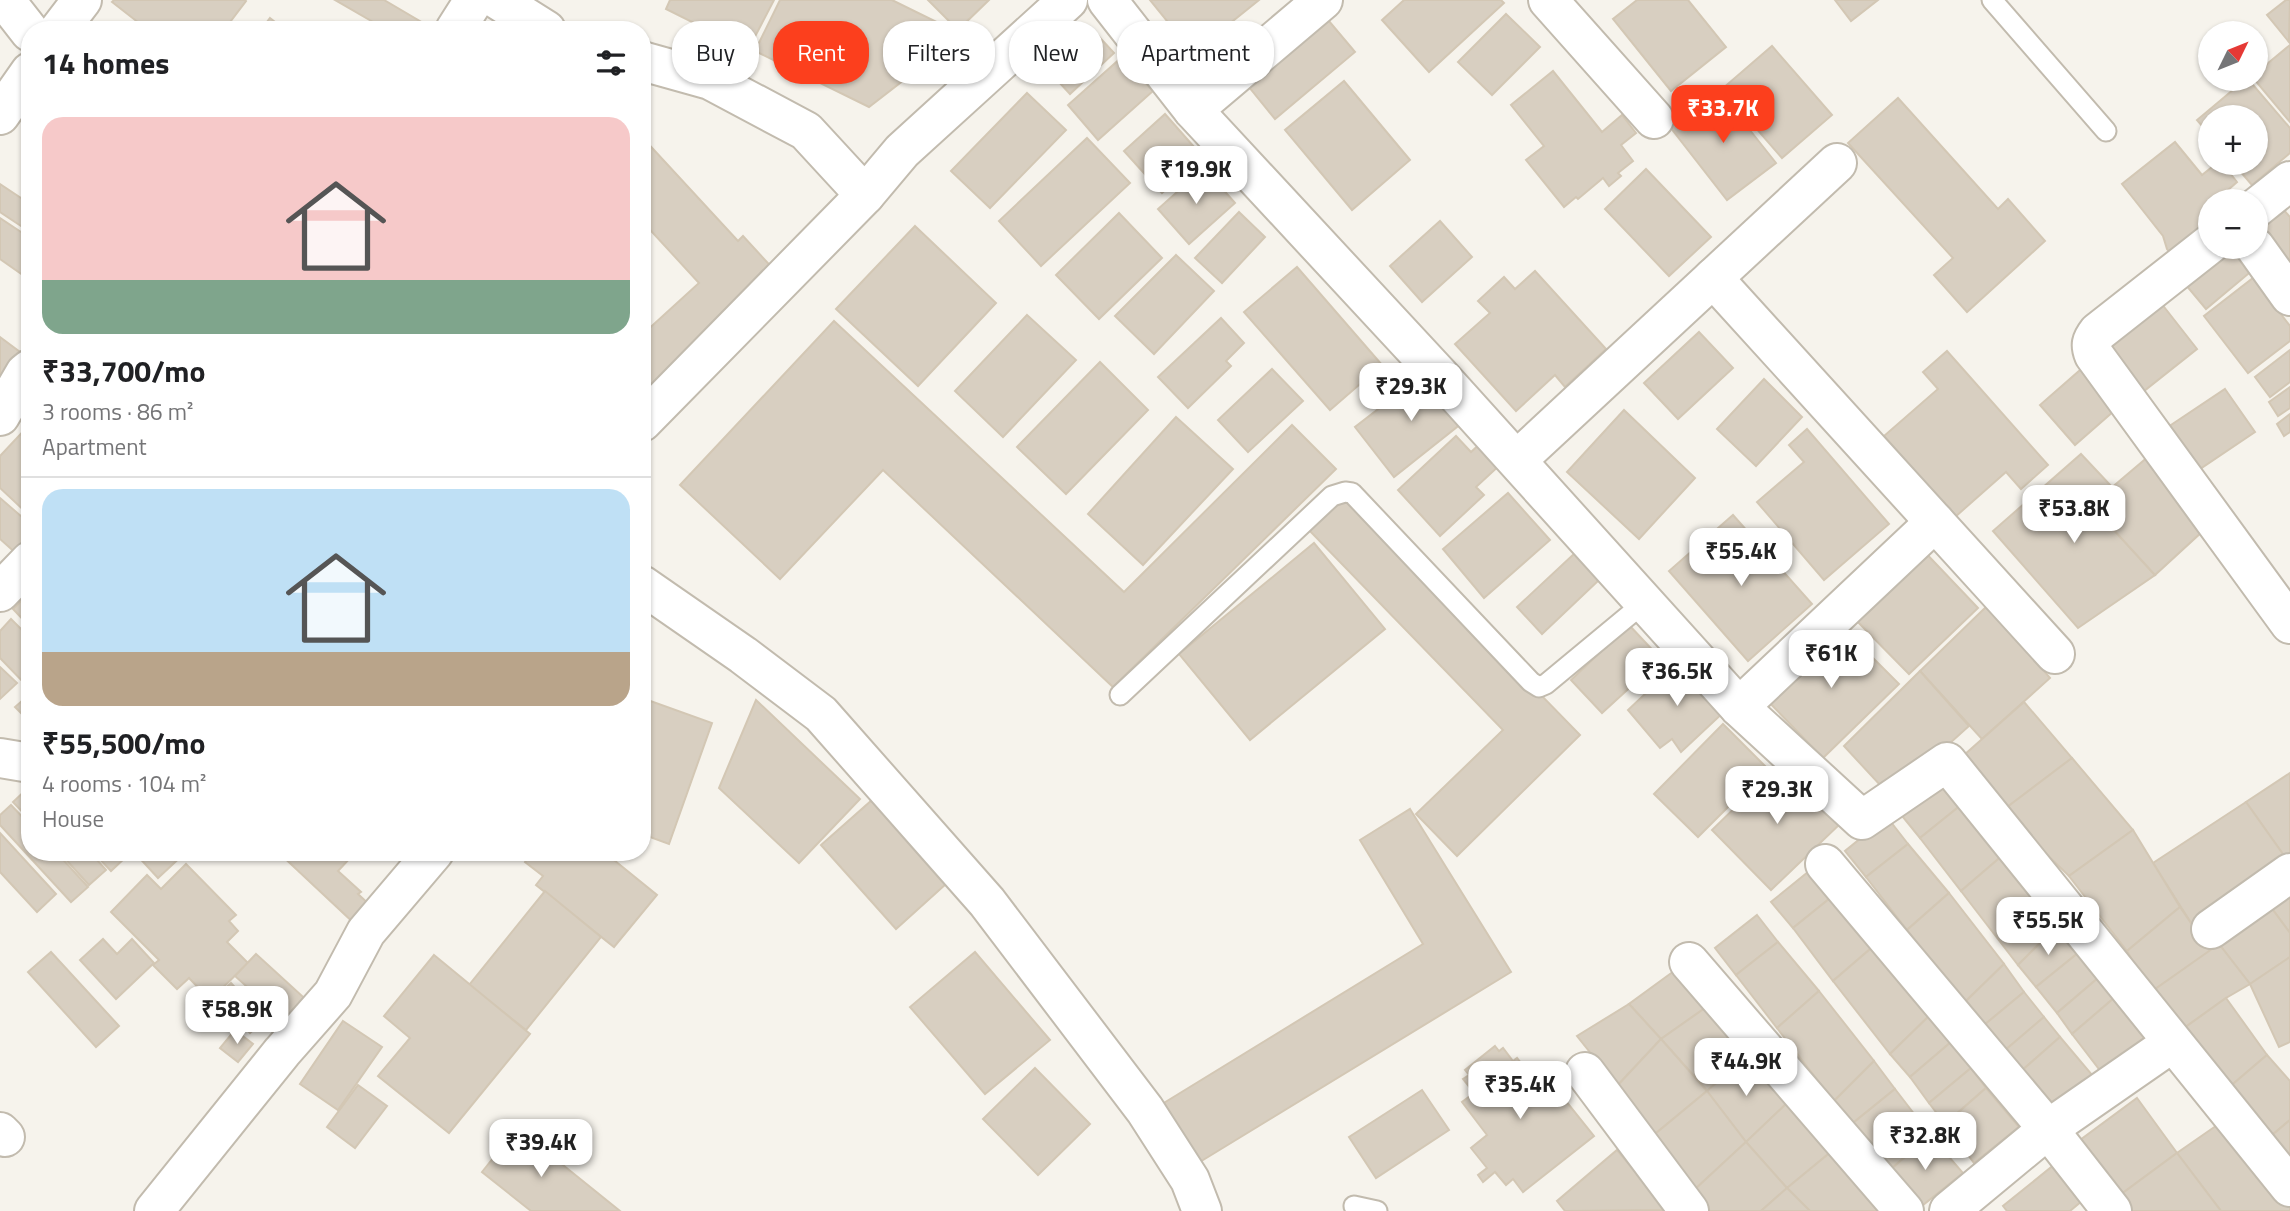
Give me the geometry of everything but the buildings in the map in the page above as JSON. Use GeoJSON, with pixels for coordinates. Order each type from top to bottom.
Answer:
{"type":"FeatureCollection","features":[{"type":"Feature","properties":{"kind":"street"},"geometry":{"type":"LineString","coordinates":[[5,0],[21,21]]}},
{"type":"Feature","properties":{"kind":"street"},"geometry":{"type":"LineString","coordinates":[[66,21],[82,0]]}},
{"type":"Feature","properties":{"kind":"street"},"geometry":{"type":"LineString","coordinates":[[461,21],[474,0]]}},
{"type":"Feature","properties":{"kind":"street"},"geometry":{"type":"LineString","coordinates":[[498,0],[532,21]]}},
{"type":"Feature","properties":{"kind":"street"},"geometry":{"type":"LineString","coordinates":[[651,413],[864,195],[902,151],[1068,0]]}},
{"type":"Feature","properties":{"kind":"street"},"geometry":{"type":"LineString","coordinates":[[1107,0],[1194,110],[1517,460],[1739,707],[1862,820],[1947,762],[2290,1187]]}},
{"type":"Feature","properties":{"kind":"street"},"geometry":{"type":"LineString","coordinates":[[1194,110],[1323,0]]}},
{"type":"Feature","properties":{"kind":"street"},"geometry":{"type":"LineString","coordinates":[[1548,0],[1654,119]]}},
{"type":"Feature","properties":{"kind":"street"},"geometry":{"type":"LineString","coordinates":[[651,64],[710,80],[806,131],[864,195]]}},
{"type":"Feature","properties":{"kind":"street"},"geometry":{"type":"LineString","coordinates":[[0,115],[21,85]]}},
{"type":"Feature","properties":{"kind":"street"},"geometry":{"type":"LineString","coordinates":[[1517,460],[1837,163]]}},
{"type":"Feature","properties":{"kind":"street"},"geometry":{"type":"LineString","coordinates":[[2268,198],[2290,181]]}},
{"type":"Feature","properties":{"kind":"street"},"geometry":{"type":"LineString","coordinates":[[2198,253],[2098,332],[2090,346],[2290,624]]}},
{"type":"Feature","properties":{"kind":"street"},"geometry":{"type":"LineString","coordinates":[[2264,259],[2290,296]]}},
{"type":"Feature","properties":{"kind":"street"},"geometry":{"type":"LineString","coordinates":[[1713,278],[2055,654]]}},
{"type":"Feature","properties":{"kind":"street"},"geometry":{"type":"LineString","coordinates":[[0,416],[21,380]]}},
{"type":"Feature","properties":{"kind":"street"},"geometry":{"type":"LineString","coordinates":[[1739,707],[1935,523]]}},
{"type":"Feature","properties":{"kind":"street"},"geometry":{"type":"LineString","coordinates":[[0,592],[21,570]]}},
{"type":"Feature","properties":{"kind":"street"},"geometry":{"type":"LineString","coordinates":[[651,591],[743,655],[821,714],[995,913],[1145,1110],[1190,1180],[1202,1211]]}},
{"type":"Feature","properties":{"kind":"street"},"geometry":{"type":"LineString","coordinates":[[0,758],[21,762]]}},
{"type":"Feature","properties":{"kind":"street"},"geometry":{"type":"LineString","coordinates":[[154,1211],[282,1052],[333,994],[366,932],[425,861]]}},
{"type":"Feature","properties":{"kind":"street"},"geometry":{"type":"LineString","coordinates":[[1825,864],[2048,1129],[2112,1211]]}},
{"type":"Feature","properties":{"kind":"street"},"geometry":{"type":"LineString","coordinates":[[2211,929],[2290,873]]}},
{"type":"Feature","properties":{"kind":"street"},"geometry":{"type":"LineString","coordinates":[[1689,962],[1904,1211]]}},
{"type":"Feature","properties":{"kind":"street"},"geometry":{"type":"LineString","coordinates":[[1949,1211],[2048,1129],[2172,1043]]}},
{"type":"Feature","properties":{"kind":"street"},"geometry":{"type":"LineString","coordinates":[[1585,1072],[1689,1211]]}},
{"type":"Feature","properties":{"kind":"lane"},"geometry":{"type":"LineString","coordinates":[[1992,0],[2106,131]]}},
{"type":"Feature","properties":{"kind":"lane"},"geometry":{"type":"LineString","coordinates":[[1120,695],[1332,496],[1345,492],[1352,493],[1531,682],[1539,687],[1645,602]]}},
{"type":"Feature","properties":{"kind":"lane"},"geometry":{"type":"LineString","coordinates":[[1354,1206],[1377,1211]]}}]}
